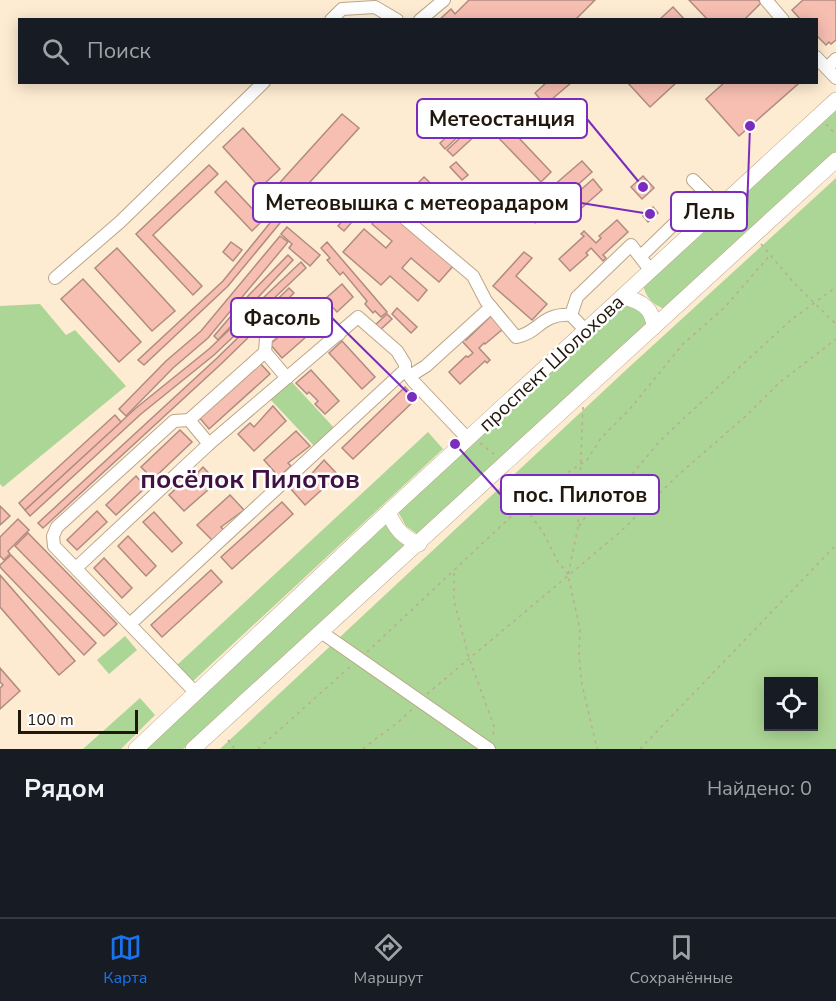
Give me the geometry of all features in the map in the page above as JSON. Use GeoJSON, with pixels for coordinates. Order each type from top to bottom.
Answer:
{"type":"FeatureCollection","features":[{"type":"Feature","properties":{"kind":"main road","name":"проспект Шолохова"},"geometry":{"type":"LineString","coordinates":[[136,749],[388,512],[836,100]]}},
{"type":"Feature","properties":{"kind":"main road"},"geometry":{"type":"LineString","coordinates":[[193,749],[836,160]]}},
{"type":"Feature","properties":{"kind":"main road"},"geometry":{"type":"LineString","coordinates":[[645,276],[640,290],[651,306],[661,312],[669,313]]}},
{"type":"Feature","properties":{"kind":"main road"},"geometry":{"type":"LineString","coordinates":[[622,297],[632,299],[649,309],[654,327]]}},
{"type":"Feature","properties":{"kind":"main road"},"geometry":{"type":"LineString","coordinates":[[388,512],[403,536],[419,544]]}},
{"type":"Feature","properties":{"kind":"street"},"geometry":{"type":"LineString","coordinates":[[422,18],[444,0]]}},
{"type":"Feature","properties":{"kind":"street"},"geometry":{"type":"LineString","coordinates":[[766,0],[781,18]]}},
{"type":"Feature","properties":{"kind":"street"},"geometry":{"type":"LineString","coordinates":[[333,18],[342,9],[375,7],[394,18]]}},
{"type":"Feature","properties":{"kind":"street"},"geometry":{"type":"LineString","coordinates":[[831,64],[836,78]]}},
{"type":"Feature","properties":{"kind":"street"},"geometry":{"type":"LineString","coordinates":[[55,278],[120,222],[262,84]]}},
{"type":"Feature","properties":{"kind":"street"},"geometry":{"type":"LineString","coordinates":[[693,180],[720,207]]}},
{"type":"Feature","properties":{"kind":"street"},"geometry":{"type":"LineString","coordinates":[[641,256],[706,194]]}},
{"type":"Feature","properties":{"kind":"street"},"geometry":{"type":"LineString","coordinates":[[397,212],[473,276],[491,307],[516,337],[523,336],[543,321],[557,315],[571,315],[586,331]]}},
{"type":"Feature","properties":{"kind":"street"},"geometry":{"type":"LineString","coordinates":[[571,315],[577,297],[631,245],[641,256],[645,276]]}},
{"type":"Feature","properties":{"kind":"street"},"geometry":{"type":"LineString","coordinates":[[195,692],[54,546],[53,536],[57,527],[174,421],[189,420],[265,352],[266,339],[301,309],[314,307],[339,334]]}},
{"type":"Feature","properties":{"kind":"street"},"geometry":{"type":"LineString","coordinates":[[130,624],[407,373],[426,366],[491,307]]}},
{"type":"Feature","properties":{"kind":"street"},"geometry":{"type":"LineString","coordinates":[[76,568],[209,444],[357,317],[397,351],[405,364],[407,373],[469,438]]}},
{"type":"Feature","properties":{"kind":"street"},"geometry":{"type":"LineString","coordinates":[[265,352],[287,378]]}},
{"type":"Feature","properties":{"kind":"street"},"geometry":{"type":"LineString","coordinates":[[189,420],[209,444]]}},
{"type":"Feature","properties":{"kind":"street"},"geometry":{"type":"LineString","coordinates":[[321,632],[419,700],[491,743]]}},
{"type":"Feature","properties":{"kind":"path"},"geometry":{"type":"LineString","coordinates":[[819,116],[836,135]]}},
{"type":"Feature","properties":{"kind":"path"},"geometry":{"type":"LineString","coordinates":[[753,236],[836,324]]}},
{"type":"Feature","properties":{"kind":"path"},"geometry":{"type":"LineString","coordinates":[[258,749],[360,659],[536,493],[587,460],[601,438],[629,410],[683,344],[725,307],[770,255]]}},
{"type":"Feature","properties":{"kind":"path"},"geometry":{"type":"LineString","coordinates":[[578,527],[594,505],[633,473],[659,442],[791,320],[836,287]]}},
{"type":"Feature","properties":{"kind":"path"},"geometry":{"type":"LineString","coordinates":[[363,749],[404,718],[419,700],[619,533],[677,476],[747,415],[779,383],[836,339]]}},
{"type":"Feature","properties":{"kind":"path"},"geometry":{"type":"LineString","coordinates":[[584,392],[578,527],[568,575],[580,629],[579,656],[582,684],[597,749]]}},
{"type":"Feature","properties":{"kind":"path"},"geometry":{"type":"LineString","coordinates":[[469,438],[506,464],[524,506],[543,532],[558,562],[568,575]]}},
{"type":"Feature","properties":{"kind":"path"},"geometry":{"type":"LineString","coordinates":[[640,749],[836,545]]}},
{"type":"Feature","properties":{"kind":"path"},"geometry":{"type":"LineString","coordinates":[[454,571],[454,601],[469,658],[494,726],[491,743]]}},
{"type":"Feature","properties":{"kind":"path"},"geometry":{"type":"LineString","coordinates":[[228,740],[235,749]]}},
{"type":"Feature","properties":{"kind":"green space"},"geometry":{"type":"Polygon","coordinates":[[[836,106],[836,154],[667,309],[651,301],[643,284],[836,106]]]}},
{"type":"Feature","properties":{"kind":"green space"},"geometry":{"type":"Polygon","coordinates":[[[836,178],[836,749],[220,749],[626,370],[836,178]]]}},
{"type":"Feature","properties":{"kind":"green space"},"geometry":{"type":"Polygon","coordinates":[[[623,302],[630,303],[650,321],[420,536],[406,526],[397,510],[623,302]]]}},
{"type":"Feature","properties":{"kind":"green space"},"geometry":{"type":"Polygon","coordinates":[[[40,304],[66,335],[75,330],[126,386],[3,487],[0,484],[0,306],[40,304]]]}},
{"type":"Feature","properties":{"kind":"green space"},"geometry":{"type":"Polygon","coordinates":[[[290,380],[336,430],[316,448],[269,398],[290,380]]]}},
{"type":"Feature","properties":{"kind":"green space"},"geometry":{"type":"Polygon","coordinates":[[[428,432],[443,449],[192,682],[176,666],[428,432]]]}},
{"type":"Feature","properties":{"kind":"green space"},"geometry":{"type":"Polygon","coordinates":[[[386,522],[395,538],[409,545],[183,749],[143,749],[386,522]]]}},
{"type":"Feature","properties":{"kind":"green space"},"geometry":{"type":"Polygon","coordinates":[[[125,636],[137,650],[109,674],[97,660],[125,636]]]}},
{"type":"Feature","properties":{"kind":"green space"},"geometry":{"type":"Polygon","coordinates":[[[140,698],[155,715],[121,749],[83,749],[140,698]]]}},
{"type":"Feature","properties":{"kind":"building"},"geometry":{"type":"Polygon","coordinates":[[[469,0],[595,0],[577,18],[441,18],[451,9],[455,14],[469,0]]]}},
{"type":"Feature","properties":{"kind":"building"},"geometry":{"type":"Polygon","coordinates":[[[689,0],[758,0],[761,3],[746,18],[706,18],[689,0]]]}},
{"type":"Feature","properties":{"kind":"building"},"geometry":{"type":"Polygon","coordinates":[[[803,0],[836,0],[836,40],[826,45],[818,37],[818,18],[799,18],[792,10],[803,0]]]}},
{"type":"Feature","properties":{"kind":"building"},"geometry":{"type":"Polygon","coordinates":[[[673,7],[683,18],[661,18],[673,7]]]}},
{"type":"Feature","properties":{"kind":"building"},"geometry":{"type":"Polygon","coordinates":[[[545,84],[570,84],[545,105],[535,93],[545,84]]]}},
{"type":"Feature","properties":{"kind":"building"},"geometry":{"type":"Polygon","coordinates":[[[629,84],[675,84],[650,107],[629,84]]]}},
{"type":"Feature","properties":{"kind":"building"},"geometry":{"type":"Polygon","coordinates":[[[723,84],[798,84],[739,136],[706,99],[723,84]]]}},
{"type":"Feature","properties":{"kind":"building"},"geometry":{"type":"Polygon","coordinates":[[[342,114],[359,128],[281,214],[265,199],[342,114]]]}},
{"type":"Feature","properties":{"kind":"building"},"geometry":{"type":"Polygon","coordinates":[[[501,119],[551,172],[541,182],[491,130],[501,119]]]}},
{"type":"Feature","properties":{"kind":"building"},"geometry":{"type":"Polygon","coordinates":[[[462,123],[467,128],[445,149],[440,143],[462,123]]]}},
{"type":"Feature","properties":{"kind":"building"},"geometry":{"type":"Polygon","coordinates":[[[472,127],[478,133],[453,156],[447,150],[472,127]]]}},
{"type":"Feature","properties":{"kind":"building"},"geometry":{"type":"Polygon","coordinates":[[[243,128],[280,169],[260,188],[223,147],[243,128]]]}},
{"type":"Feature","properties":{"kind":"building"},"geometry":{"type":"Polygon","coordinates":[[[582,161],[592,172],[535,223],[524,211],[582,161]]]}},
{"type":"Feature","properties":{"kind":"building"},"geometry":{"type":"Polygon","coordinates":[[[456,162],[468,175],[462,180],[450,167],[456,162]]]}},
{"type":"Feature","properties":{"kind":"building"},"geometry":{"type":"Polygon","coordinates":[[[209,165],[218,174],[153,235],[202,286],[193,295],[136,234],[209,165]]]}},
{"type":"Feature","properties":{"kind":"building"},"geometry":{"type":"Polygon","coordinates":[[[643,176],[654,188],[642,199],[631,187],[643,176]]]}},
{"type":"Feature","properties":{"kind":"building"},"geometry":{"type":"Polygon","coordinates":[[[424,177],[443,195],[417,221],[398,203],[424,177]]]}},
{"type":"Feature","properties":{"kind":"building"},"geometry":{"type":"Polygon","coordinates":[[[593,179],[602,190],[576,213],[567,202],[593,179]]]}},
{"type":"Feature","properties":{"kind":"building"},"geometry":{"type":"Polygon","coordinates":[[[226,181],[263,220],[252,231],[215,192],[226,181]]]}},
{"type":"Feature","properties":{"kind":"building"},"geometry":{"type":"Polygon","coordinates":[[[369,191],[375,196],[344,231],[338,226],[369,191]]]}},
{"type":"Feature","properties":{"kind":"building"},"geometry":{"type":"Polygon","coordinates":[[[387,207],[454,265],[439,282],[411,258],[402,268],[427,290],[418,301],[390,276],[381,285],[343,252],[364,229],[386,248],[392,241],[372,224],[387,207]]]}},
{"type":"Feature","properties":{"kind":"building"},"geometry":{"type":"Polygon","coordinates":[[[653,207],[658,213],[648,222],[643,216],[653,207]]]}},
{"type":"Feature","properties":{"kind":"building"},"geometry":{"type":"Polygon","coordinates":[[[274,218],[280,223],[228,286],[144,365],[138,360],[223,281],[274,218]]]}},
{"type":"Feature","properties":{"kind":"building"},"geometry":{"type":"Polygon","coordinates":[[[617,220],[628,232],[603,255],[606,258],[603,261],[591,248],[586,253],[588,255],[570,271],[559,259],[584,236],[581,234],[584,231],[596,243],[601,238],[599,236],[617,220]]]}},
{"type":"Feature","properties":{"kind":"building"},"geometry":{"type":"Polygon","coordinates":[[[287,227],[320,255],[310,266],[289,248],[292,244],[281,234],[287,227]]]}},
{"type":"Feature","properties":{"kind":"building"},"geometry":{"type":"Polygon","coordinates":[[[280,236],[288,242],[208,338],[173,368],[126,416],[119,409],[166,361],[201,331],[280,236]]]}},
{"type":"Feature","properties":{"kind":"building"},"geometry":{"type":"Polygon","coordinates":[[[231,242],[242,250],[233,261],[223,252],[231,242]]]}},
{"type":"Feature","properties":{"kind":"building"},"geometry":{"type":"Polygon","coordinates":[[[327,242],[387,312],[381,317],[375,311],[373,313],[365,304],[367,301],[343,272],[340,275],[327,260],[330,258],[321,248],[327,242]]]}},
{"type":"Feature","properties":{"kind":"building"},"geometry":{"type":"Polygon","coordinates":[[[117,248],[175,311],[152,331],[95,268],[117,248]]]}},
{"type":"Feature","properties":{"kind":"building"},"geometry":{"type":"Polygon","coordinates":[[[524,252],[532,258],[516,276],[547,304],[532,320],[493,286],[524,252]]]}},
{"type":"Feature","properties":{"kind":"building"},"geometry":{"type":"Polygon","coordinates":[[[288,255],[293,260],[218,340],[214,336],[248,296],[288,255]]]}},
{"type":"Feature","properties":{"kind":"building"},"geometry":{"type":"Polygon","coordinates":[[[301,262],[306,268],[214,355],[141,414],[30,516],[25,510],[136,408],[209,349],[301,262]]]}},
{"type":"Feature","properties":{"kind":"building"},"geometry":{"type":"Polygon","coordinates":[[[83,279],[141,342],[119,362],[61,299],[83,279]]]}},
{"type":"Feature","properties":{"kind":"building"},"geometry":{"type":"Polygon","coordinates":[[[342,284],[353,297],[337,312],[325,299],[342,284]]]}},
{"type":"Feature","properties":{"kind":"building"},"geometry":{"type":"Polygon","coordinates":[[[289,288],[294,293],[221,364],[43,528],[38,523],[216,359],[289,288]]]}},
{"type":"Feature","properties":{"kind":"building"},"geometry":{"type":"Polygon","coordinates":[[[397,308],[417,327],[411,333],[392,314],[397,308]]]}},
{"type":"Feature","properties":{"kind":"building"},"geometry":{"type":"Polygon","coordinates":[[[311,311],[322,323],[282,358],[270,344],[311,311]]]}},
{"type":"Feature","properties":{"kind":"building"},"geometry":{"type":"Polygon","coordinates":[[[387,314],[392,319],[379,331],[374,326],[387,314]]]}},
{"type":"Feature","properties":{"kind":"building"},"geometry":{"type":"Polygon","coordinates":[[[491,316],[503,329],[479,348],[490,360],[487,363],[485,361],[460,384],[449,372],[466,356],[473,353],[461,340],[464,337],[466,340],[491,316]]]}},
{"type":"Feature","properties":{"kind":"building"},"geometry":{"type":"Polygon","coordinates":[[[342,341],[375,377],[362,389],[329,353],[342,341]]]}},
{"type":"Feature","properties":{"kind":"building"},"geometry":{"type":"Polygon","coordinates":[[[259,362],[270,374],[209,429],[199,417],[259,362]]]}},
{"type":"Feature","properties":{"kind":"building"},"geometry":{"type":"Polygon","coordinates":[[[311,370],[339,401],[325,414],[315,404],[318,401],[296,383],[311,370]]]}},
{"type":"Feature","properties":{"kind":"building"},"geometry":{"type":"Polygon","coordinates":[[[405,387],[416,399],[353,459],[342,448],[405,387]]]}},
{"type":"Feature","properties":{"kind":"building"},"geometry":{"type":"Polygon","coordinates":[[[273,406],[286,421],[254,451],[238,434],[250,423],[254,427],[273,406]]]}},
{"type":"Feature","properties":{"kind":"building"},"geometry":{"type":"Polygon","coordinates":[[[115,415],[121,422],[25,510],[19,503],[115,415]]]}},
{"type":"Feature","properties":{"kind":"building"},"geometry":{"type":"Polygon","coordinates":[[[180,430],[192,442],[153,479],[141,467],[180,430]]]}},
{"type":"Feature","properties":{"kind":"building"},"geometry":{"type":"Polygon","coordinates":[[[296,431],[310,446],[288,463],[291,466],[279,477],[264,460],[296,431]]]}},
{"type":"Feature","properties":{"kind":"building"},"geometry":{"type":"Polygon","coordinates":[[[324,460],[338,475],[305,505],[290,488],[302,477],[305,481],[324,460]]]}},
{"type":"Feature","properties":{"kind":"building"},"geometry":{"type":"Polygon","coordinates":[[[203,467],[217,482],[184,511],[169,495],[181,484],[184,487],[203,467]]]}},
{"type":"Feature","properties":{"kind":"building"},"geometry":{"type":"Polygon","coordinates":[[[136,476],[146,487],[116,515],[106,505],[136,476]]]}},
{"type":"Feature","properties":{"kind":"building"},"geometry":{"type":"Polygon","coordinates":[[[230,495],[244,510],[221,527],[224,530],[213,541],[197,525],[230,495]]]}},
{"type":"Feature","properties":{"kind":"building"},"geometry":{"type":"Polygon","coordinates":[[[282,502],[293,514],[232,569],[221,557],[282,502]]]}},
{"type":"Feature","properties":{"kind":"building"},"geometry":{"type":"Polygon","coordinates":[[[0,506],[10,516],[0,525],[0,506]]]}},
{"type":"Feature","properties":{"kind":"building"},"geometry":{"type":"Polygon","coordinates":[[[97,511],[107,522],[77,550],[67,540],[97,511]]]}},
{"type":"Feature","properties":{"kind":"building"},"geometry":{"type":"Polygon","coordinates":[[[154,512],[182,543],[172,552],[143,522],[154,512]]]}},
{"type":"Feature","properties":{"kind":"building"},"geometry":{"type":"Polygon","coordinates":[[[18,519],[29,530],[8,551],[10,554],[4,560],[0,556],[0,537],[18,519]]]}},
{"type":"Feature","properties":{"kind":"building"},"geometry":{"type":"Polygon","coordinates":[[[28,533],[117,624],[104,636],[15,546],[28,533]]]}},
{"type":"Feature","properties":{"kind":"building"},"geometry":{"type":"Polygon","coordinates":[[[128,536],[156,566],[146,576],[118,546],[128,536]]]}},
{"type":"Feature","properties":{"kind":"building"},"geometry":{"type":"Polygon","coordinates":[[[11,555],[96,643],[84,655],[0,567],[11,555]]]}},
{"type":"Feature","properties":{"kind":"building"},"geometry":{"type":"Polygon","coordinates":[[[104,558],[132,588],[122,598],[94,568],[104,558]]]}},
{"type":"Feature","properties":{"kind":"building"},"geometry":{"type":"Polygon","coordinates":[[[211,570],[222,582],[162,637],[151,625],[211,570]]]}},
{"type":"Feature","properties":{"kind":"building"},"geometry":{"type":"Polygon","coordinates":[[[0,575],[75,661],[59,675],[0,607],[0,575]]]}},
{"type":"Feature","properties":{"kind":"building"},"geometry":{"type":"Polygon","coordinates":[[[0,668],[20,691],[0,709],[0,688],[3,685],[0,682],[0,668]]]}},
{"type":"Feature","properties":{"kind":"place","name":"Лель"},"geometry":{"type":"Point","coordinates":[750,126]}},
{"type":"Feature","properties":{"kind":"place","name":"Метеостанция"},"geometry":{"type":"Point","coordinates":[643,187]}},
{"type":"Feature","properties":{"kind":"place","name":"Метеовышка с метеорадаром"},"geometry":{"type":"Point","coordinates":[650,214]}},
{"type":"Feature","properties":{"kind":"place","name":"Фасоль"},"geometry":{"type":"Point","coordinates":[412,397]}},
{"type":"Feature","properties":{"kind":"place","name":"пос. Пилотов"},"geometry":{"type":"Point","coordinates":[455,444]}},
{"type":"Feature","properties":{"kind":"district","name":"посёлок Пилотов"},"geometry":{"type":"Point","coordinates":[250,479]}}]}
